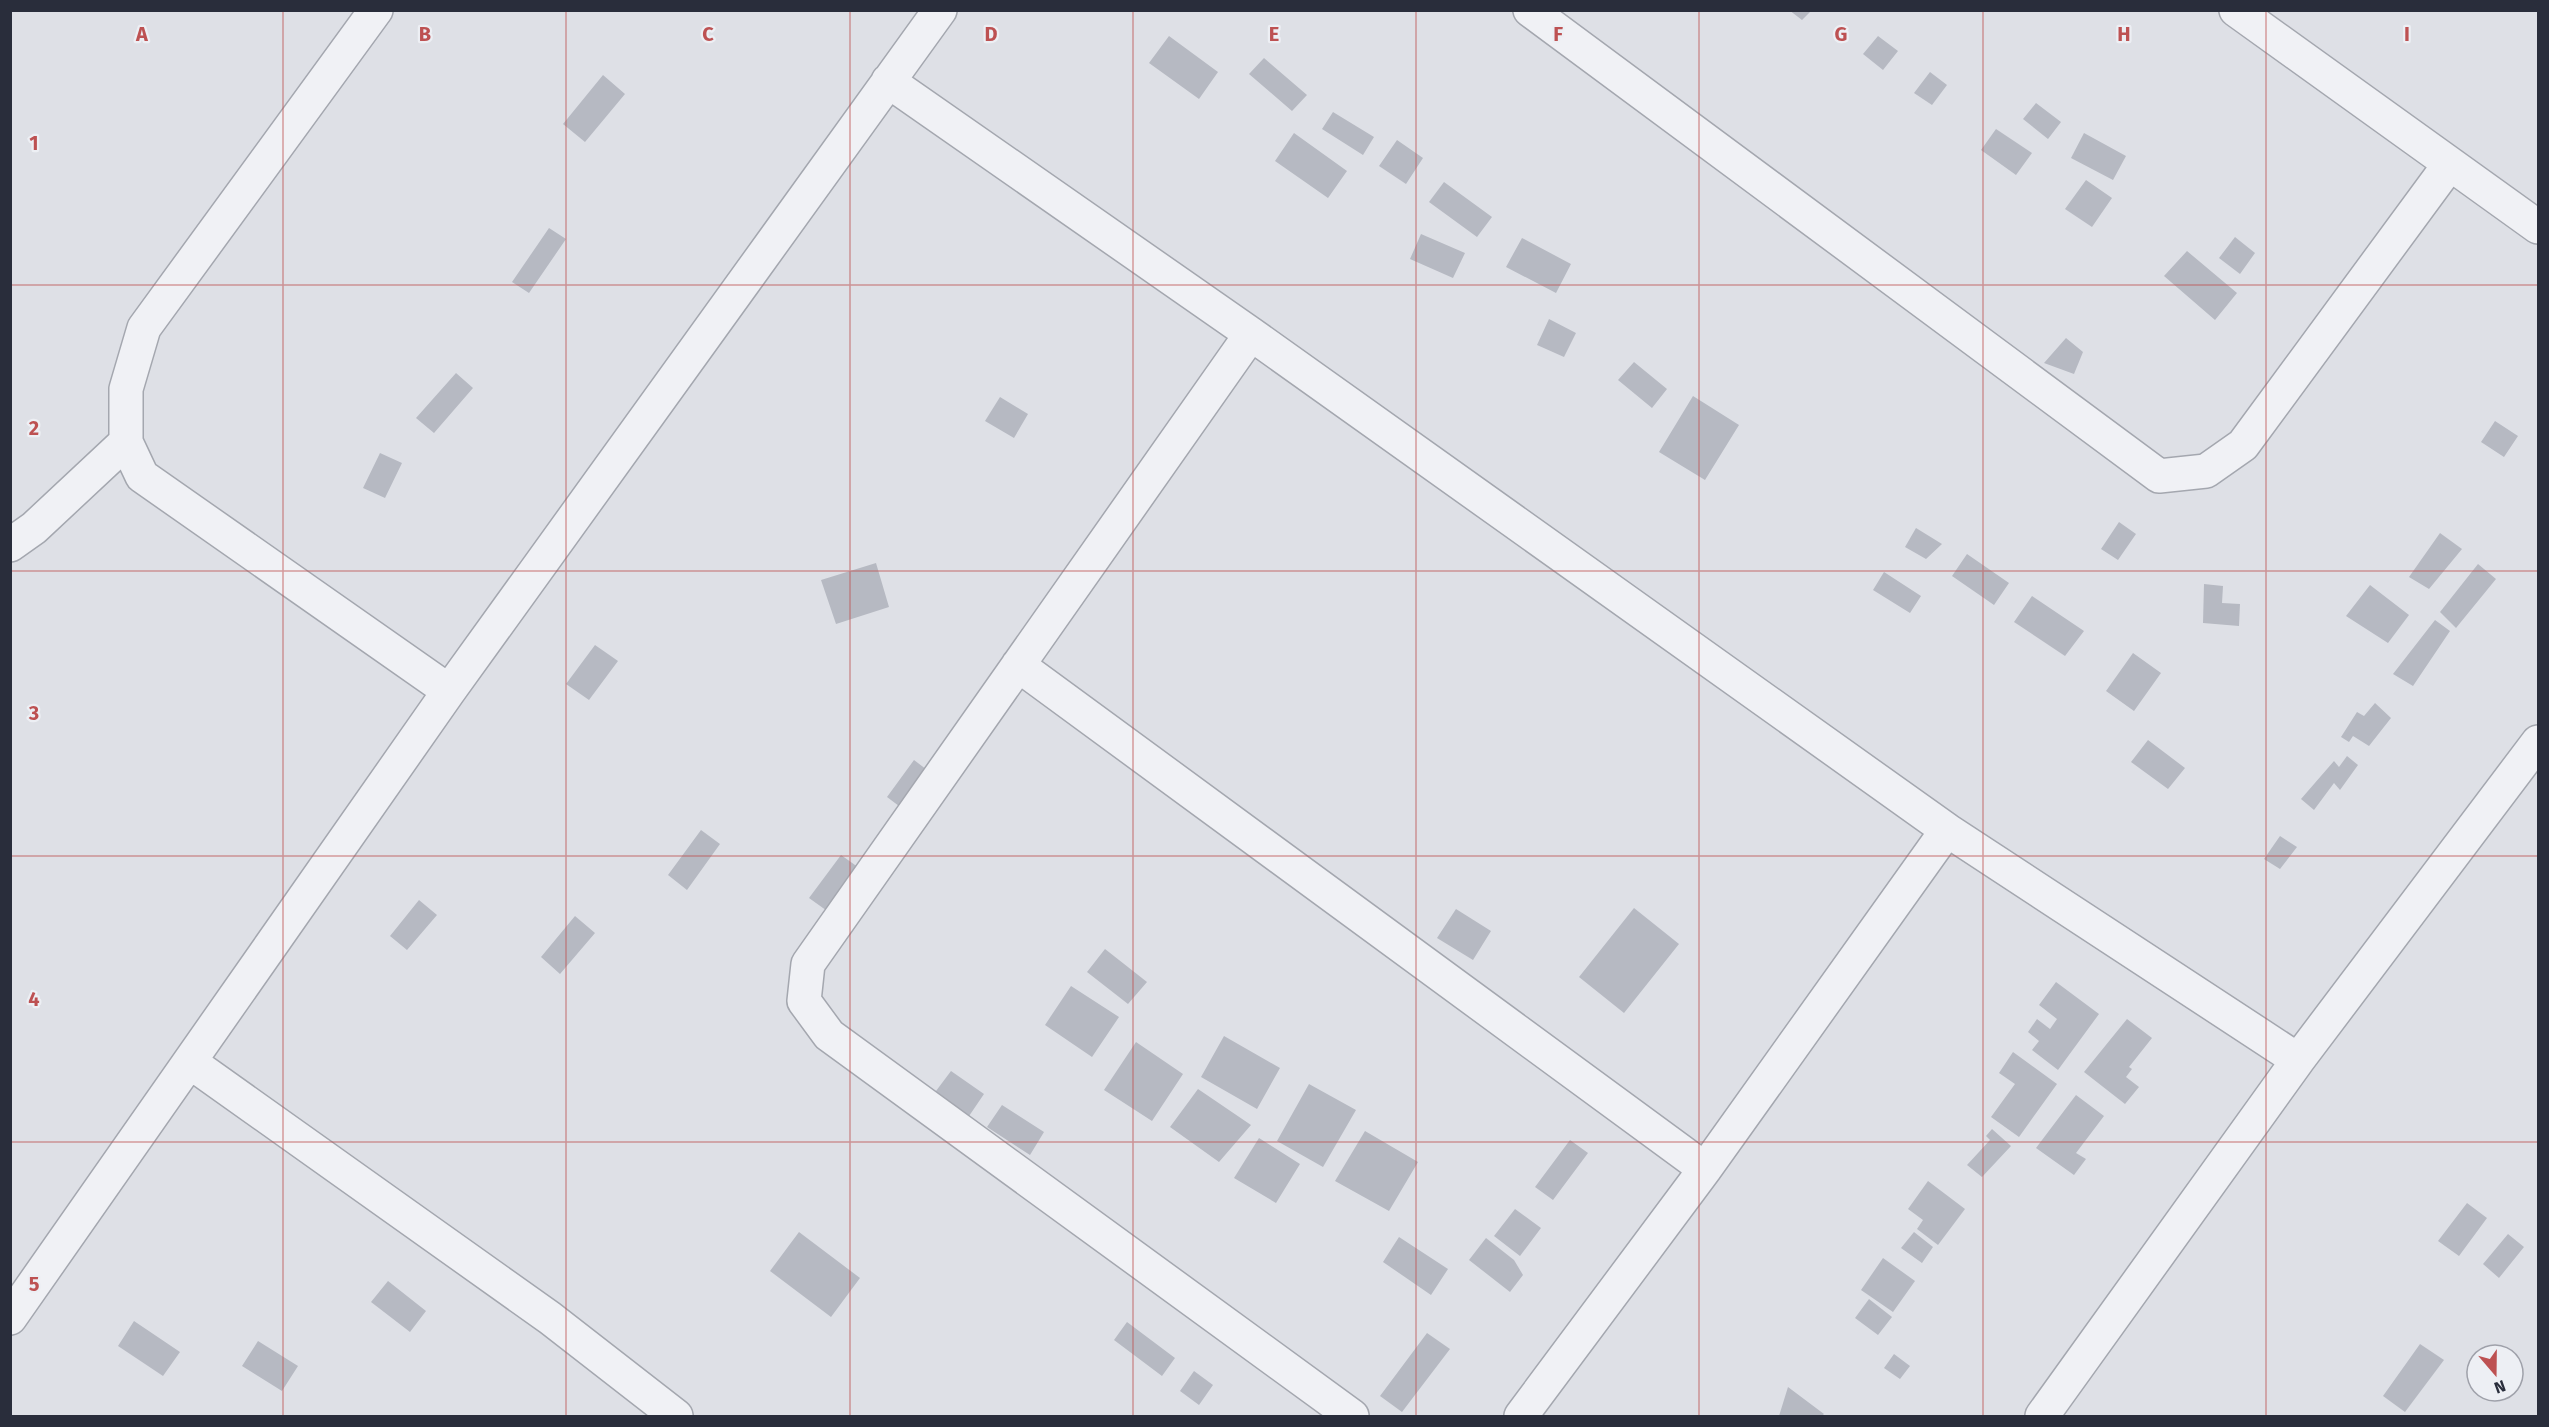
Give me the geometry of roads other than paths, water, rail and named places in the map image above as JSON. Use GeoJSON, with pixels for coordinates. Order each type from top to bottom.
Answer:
{"type":"FeatureCollection","features":[{"type":"Feature","properties":{"kind":"street"},"geometry":{"type":"LineString","coordinates":[[376,10],[144,328],[126,389],[126,442],[142,476],[449,691]]}},
{"type":"Feature","properties":{"kind":"street"},"geometry":{"type":"LineString","coordinates":[[10,1318],[449,691],[940,10]]}},
{"type":"Feature","properties":{"kind":"street"},"geometry":{"type":"LineString","coordinates":[[1530,10],[2159,476],[2206,471],[2243,445],[2449,165]]}},
{"type":"Feature","properties":{"kind":"street"},"geometry":{"type":"LineString","coordinates":[[2236,10],[2538,227]]}},
{"type":"Feature","properties":{"kind":"street"},"geometry":{"type":"LineString","coordinates":[[888,81],[1251,334],[1947,830],[2298,1060]]}},
{"type":"Feature","properties":{"kind":"street"},"geometry":{"type":"LineString","coordinates":[[1251,334],[808,964],[804,1001],[829,1035],[1352,1416]]}},
{"type":"Feature","properties":{"kind":"street"},"geometry":{"type":"LineString","coordinates":[[10,545],[34,528],[126,442]]}},
{"type":"Feature","properties":{"kind":"street"},"geometry":{"type":"LineString","coordinates":[[1018,665],[1705,1168]]}},
{"type":"Feature","properties":{"kind":"street"},"geometry":{"type":"LineString","coordinates":[[2042,1416],[2298,1060],[2538,741]]}},
{"type":"Feature","properties":{"kind":"street"},"geometry":{"type":"LineString","coordinates":[[1521,1416],[1705,1168],[1947,830]]}},
{"type":"Feature","properties":{"kind":"street"},"geometry":{"type":"LineString","coordinates":[[190,1062],[550,1318],[676,1416]]}}]}
